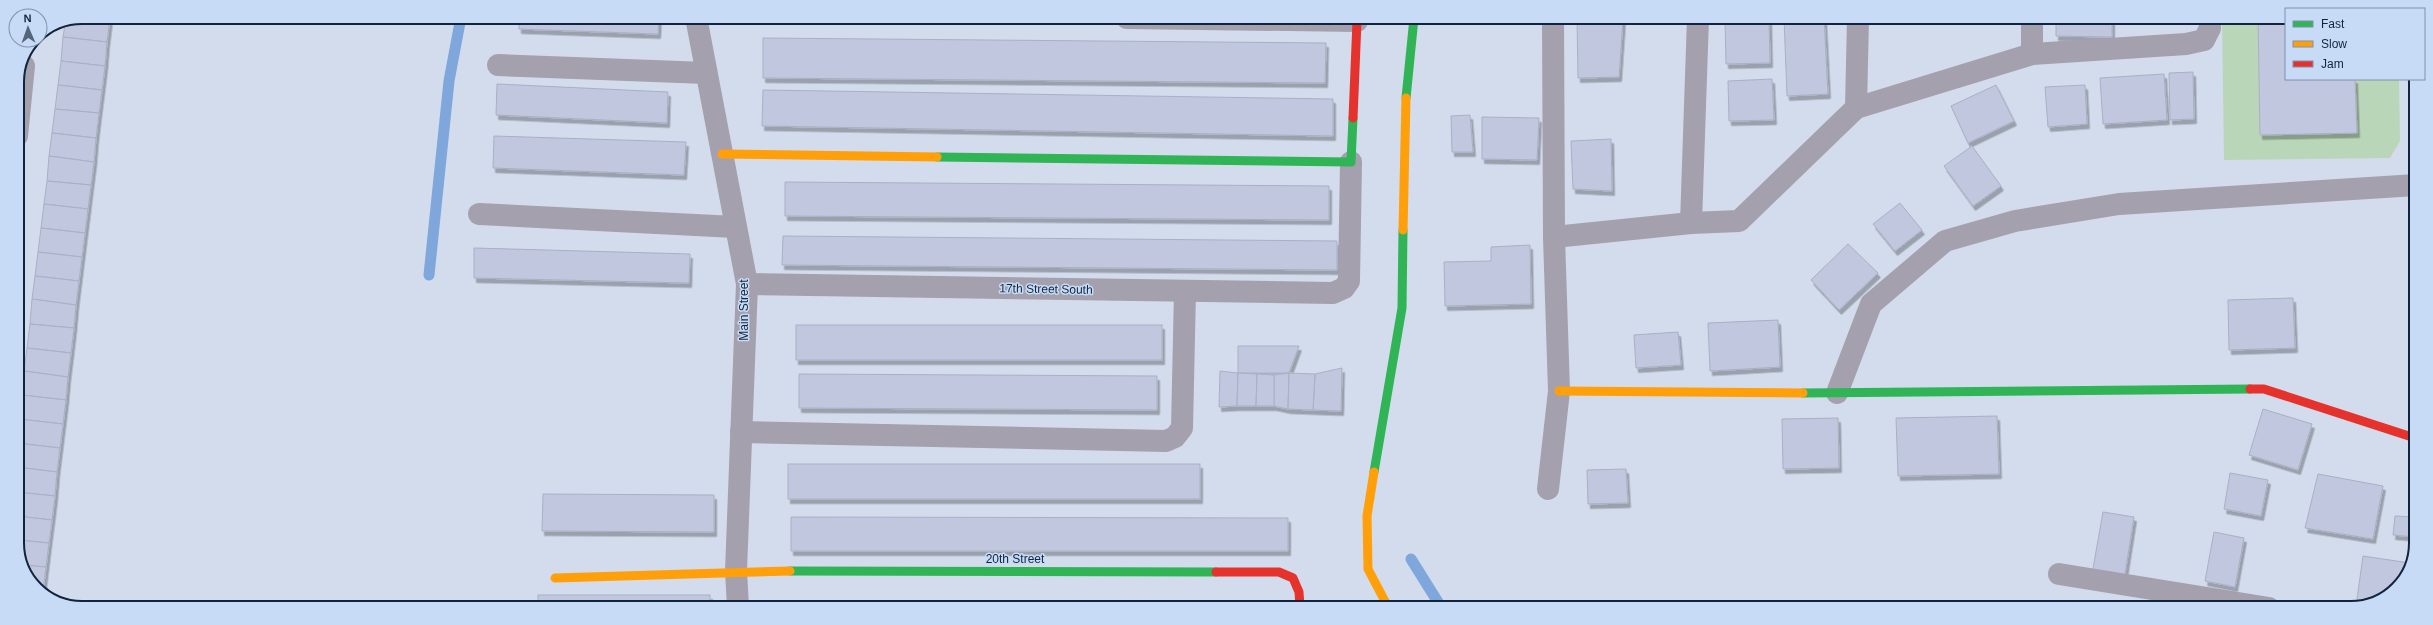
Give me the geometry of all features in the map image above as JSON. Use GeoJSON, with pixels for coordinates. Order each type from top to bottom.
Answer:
{"type":"FeatureCollection","features":[{"type":"Feature","properties":{"kind":"street","name":"Main Street"},"geometry":{"type":"LineString","coordinates":[[697,24],[747,284],[736,571],[738,601]]}},
{"type":"Feature","properties":{"kind":"street"},"geometry":{"type":"LineString","coordinates":[[722,154],[1351,162],[1357,24]]}},
{"type":"Feature","properties":{"kind":"street"},"geometry":{"type":"LineString","coordinates":[[1384,601],[1368,569],[1367,516],[1402,308],[1406,97],[1413,24]]}},
{"type":"Feature","properties":{"kind":"street"},"geometry":{"type":"LineString","coordinates":[[1548,489],[1559,391],[1554,238],[1553,24]]}},
{"type":"Feature","properties":{"kind":"street"},"geometry":{"type":"LineString","coordinates":[[1691,223],[1698,24]]}},
{"type":"Feature","properties":{"kind":"street"},"geometry":{"type":"LineString","coordinates":[[1856,108],[1858,24]]}},
{"type":"Feature","properties":{"kind":"street"},"geometry":{"type":"LineString","coordinates":[[2032,24],[2032,54]]}},
{"type":"Feature","properties":{"kind":"street"},"geometry":{"type":"LineString","coordinates":[[1554,238],[1691,223],[1739,221],[1856,108],[2032,54],[2186,44],[2204,40],[2210,28],[2210,24]]}},
{"type":"Feature","properties":{"kind":"street"},"geometry":{"type":"LineString","coordinates":[[498,65],[706,73]]}},
{"type":"Feature","properties":{"kind":"street","name":"17th Street South"},"geometry":{"type":"LineString","coordinates":[[747,284],[1333,293],[1344,288],[1349,281],[1351,162]]}},
{"type":"Feature","properties":{"kind":"street"},"geometry":{"type":"LineString","coordinates":[[1837,393],[1871,304],[1945,241],[2015,221],[2119,204],[2409,185]]}},
{"type":"Feature","properties":{"kind":"street"},"geometry":{"type":"LineString","coordinates":[[479,214],[735,227]]}},
{"type":"Feature","properties":{"kind":"street"},"geometry":{"type":"LineString","coordinates":[[741,432],[1166,441],[1175,438],[1182,428],[1185,291]]}},
{"type":"Feature","properties":{"kind":"street"},"geometry":{"type":"LineString","coordinates":[[1559,391],[1837,393],[2264,389],[2409,436]]}},
{"type":"Feature","properties":{"kind":"street","name":"20th Street"},"geometry":{"type":"LineString","coordinates":[[555,578],[736,571],[1279,572],[1293,578],[1299,592],[1300,601]]}},
{"type":"Feature","properties":{"kind":"street"},"geometry":{"type":"LineString","coordinates":[[2059,574],[2226,601]]}},
{"type":"Feature","properties":{"kind":"green space"},"geometry":{"type":"Polygon","coordinates":[[[2222,24],[2285,24],[2285,80],[2399,80],[2400,141],[2390,158],[2224,160],[2222,24]]]}},
{"type":"Feature","properties":{"kind":"building"},"geometry":{"type":"Polygon","coordinates":[[[109,24],[107,42],[63,37],[65,27],[70,25],[109,24]]]}},
{"type":"Feature","properties":{"kind":"building"},"geometry":{"type":"Polygon","coordinates":[[[519,24],[659,24],[658,34],[519,29],[519,24]]]}},
{"type":"Feature","properties":{"kind":"building"},"geometry":{"type":"Polygon","coordinates":[[[1577,24],[1623,24],[1619,77],[1578,78],[1577,24]]]}},
{"type":"Feature","properties":{"kind":"building"},"geometry":{"type":"Polygon","coordinates":[[[1725,24],[1769,24],[1770,63],[1726,64],[1725,24]]]}},
{"type":"Feature","properties":{"kind":"building"},"geometry":{"type":"Polygon","coordinates":[[[1784,24],[1824,24],[1828,94],[1787,96],[1784,24]]]}},
{"type":"Feature","properties":{"kind":"building"},"geometry":{"type":"Polygon","coordinates":[[[2056,24],[2112,24],[2112,37],[2056,36],[2056,24]]]}},
{"type":"Feature","properties":{"kind":"building"},"geometry":{"type":"Polygon","coordinates":[[[2258,24],[2285,24],[2285,80],[2355,80],[2357,133],[2260,135],[2258,24]]]}},
{"type":"Feature","properties":{"kind":"building"},"geometry":{"type":"Polygon","coordinates":[[[63,37],[107,42],[105,66],[61,61],[63,37]]]}},
{"type":"Feature","properties":{"kind":"building"},"geometry":{"type":"Polygon","coordinates":[[[763,38],[1326,43],[1325,83],[763,78],[763,38]]]}},
{"type":"Feature","properties":{"kind":"building"},"geometry":{"type":"Polygon","coordinates":[[[61,61],[105,66],[102,90],[58,85],[61,61]]]}},
{"type":"Feature","properties":{"kind":"building"},"geometry":{"type":"Polygon","coordinates":[[[2193,72],[2194,119],[2170,120],[2169,73],[2193,72]]]}},
{"type":"Feature","properties":{"kind":"building"},"geometry":{"type":"Polygon","coordinates":[[[2164,74],[2167,120],[2103,124],[2100,78],[2164,74]]]}},
{"type":"Feature","properties":{"kind":"building"},"geometry":{"type":"Polygon","coordinates":[[[1772,79],[1774,120],[1729,121],[1728,81],[1772,79]]]}},
{"type":"Feature","properties":{"kind":"building"},"geometry":{"type":"Polygon","coordinates":[[[497,84],[668,92],[667,123],[496,115],[497,84]]]}},
{"type":"Feature","properties":{"kind":"building"},"geometry":{"type":"Polygon","coordinates":[[[58,85],[102,90],[99,113],[55,109],[58,85]]]}},
{"type":"Feature","properties":{"kind":"building"},"geometry":{"type":"Polygon","coordinates":[[[1996,85],[2014,121],[1968,143],[1951,106],[1996,85]]]}},
{"type":"Feature","properties":{"kind":"building"},"geometry":{"type":"Polygon","coordinates":[[[2085,85],[2087,124],[2048,127],[2045,87],[2085,85]]]}},
{"type":"Feature","properties":{"kind":"building"},"geometry":{"type":"Polygon","coordinates":[[[763,90],[1333,99],[1333,136],[762,126],[763,90]]]}},
{"type":"Feature","properties":{"kind":"building"},"geometry":{"type":"Polygon","coordinates":[[[55,109],[99,113],[96,138],[52,133],[55,109]]]}},
{"type":"Feature","properties":{"kind":"building"},"geometry":{"type":"Polygon","coordinates":[[[1470,115],[1473,152],[1452,152],[1451,116],[1470,115]]]}},
{"type":"Feature","properties":{"kind":"building"},"geometry":{"type":"Polygon","coordinates":[[[1482,117],[1539,118],[1537,160],[1482,159],[1482,117]]]}},
{"type":"Feature","properties":{"kind":"building"},"geometry":{"type":"Polygon","coordinates":[[[52,133],[96,138],[94,162],[49,156],[52,133]]]}},
{"type":"Feature","properties":{"kind":"building"},"geometry":{"type":"Polygon","coordinates":[[[494,136],[686,142],[684,175],[493,168],[494,136]]]}},
{"type":"Feature","properties":{"kind":"building"},"geometry":{"type":"Polygon","coordinates":[[[1611,139],[1612,191],[1573,189],[1571,141],[1611,139]]]}},
{"type":"Feature","properties":{"kind":"building"},"geometry":{"type":"Polygon","coordinates":[[[1972,146],[2001,186],[1973,206],[1944,166],[1972,146]]]}},
{"type":"Feature","properties":{"kind":"building"},"geometry":{"type":"Polygon","coordinates":[[[49,156],[94,162],[91,185],[47,181],[49,156]]]}},
{"type":"Feature","properties":{"kind":"building"},"geometry":{"type":"Polygon","coordinates":[[[47,181],[91,185],[88,209],[44,204],[47,181]]]}},
{"type":"Feature","properties":{"kind":"building"},"geometry":{"type":"Polygon","coordinates":[[[785,182],[1329,186],[1329,220],[785,216],[785,182]]]}},
{"type":"Feature","properties":{"kind":"building"},"geometry":{"type":"Polygon","coordinates":[[[1900,203],[1922,230],[1895,251],[1873,224],[1900,203]]]}},
{"type":"Feature","properties":{"kind":"building"},"geometry":{"type":"Polygon","coordinates":[[[44,204],[88,209],[85,233],[41,228],[44,204]]]}},
{"type":"Feature","properties":{"kind":"building"},"geometry":{"type":"Polygon","coordinates":[[[41,228],[85,233],[82,257],[38,252],[41,228]]]}},
{"type":"Feature","properties":{"kind":"building"},"geometry":{"type":"Polygon","coordinates":[[[783,236],[1337,241],[1337,270],[782,265],[783,236]]]}},
{"type":"Feature","properties":{"kind":"building"},"geometry":{"type":"Polygon","coordinates":[[[1848,244],[1878,273],[1839,310],[1811,280],[1848,244]]]}},
{"type":"Feature","properties":{"kind":"building"},"geometry":{"type":"Polygon","coordinates":[[[1530,245],[1531,304],[1445,306],[1444,262],[1491,261],[1491,247],[1530,245]]]}},
{"type":"Feature","properties":{"kind":"building"},"geometry":{"type":"Polygon","coordinates":[[[474,248],[690,254],[689,283],[474,278],[474,248]]]}},
{"type":"Feature","properties":{"kind":"building"},"geometry":{"type":"Polygon","coordinates":[[[38,252],[82,257],[79,281],[35,276],[38,252]]]}},
{"type":"Feature","properties":{"kind":"building"},"geometry":{"type":"Polygon","coordinates":[[[35,276],[79,281],[76,305],[32,299],[35,276]]]}},
{"type":"Feature","properties":{"kind":"building"},"geometry":{"type":"Polygon","coordinates":[[[2293,298],[2295,348],[2229,350],[2228,300],[2293,298]]]}},
{"type":"Feature","properties":{"kind":"building"},"geometry":{"type":"Polygon","coordinates":[[[32,299],[76,305],[74,328],[30,324],[32,299]]]}},
{"type":"Feature","properties":{"kind":"building"},"geometry":{"type":"Polygon","coordinates":[[[1778,320],[1780,367],[1710,371],[1708,323],[1778,320]]]}},
{"type":"Feature","properties":{"kind":"building"},"geometry":{"type":"Polygon","coordinates":[[[30,324],[74,328],[71,353],[27,348],[30,324]]]}},
{"type":"Feature","properties":{"kind":"building"},"geometry":{"type":"Polygon","coordinates":[[[796,325],[1162,325],[1162,360],[796,360],[796,325]]]}},
{"type":"Feature","properties":{"kind":"building"},"geometry":{"type":"Polygon","coordinates":[[[1678,332],[1681,365],[1636,368],[1634,335],[1678,332]]]}},
{"type":"Feature","properties":{"kind":"building"},"geometry":{"type":"Polygon","coordinates":[[[1238,346],[1299,346],[1289,373],[1238,373],[1238,346]]]}},
{"type":"Feature","properties":{"kind":"building"},"geometry":{"type":"Polygon","coordinates":[[[27,348],[71,353],[68,377],[24,371],[27,348]]]}},
{"type":"Feature","properties":{"kind":"building"},"geometry":{"type":"Polygon","coordinates":[[[1342,368],[1341,411],[1313,410],[1315,374],[1342,368]]]}},
{"type":"Feature","properties":{"kind":"building"},"geometry":{"type":"Polygon","coordinates":[[[24,371],[68,377],[66,400],[24,395],[24,371]]]}},
{"type":"Feature","properties":{"kind":"building"},"geometry":{"type":"Polygon","coordinates":[[[1220,371],[1238,373],[1237,406],[1219,407],[1220,371]]]}},
{"type":"Feature","properties":{"kind":"building"},"geometry":{"type":"Polygon","coordinates":[[[1238,373],[1257,374],[1256,406],[1237,406],[1238,373]]]}},
{"type":"Feature","properties":{"kind":"building"},"geometry":{"type":"Polygon","coordinates":[[[1289,373],[1288,409],[1274,406],[1274,375],[1289,373]]]}},
{"type":"Feature","properties":{"kind":"building"},"geometry":{"type":"Polygon","coordinates":[[[1289,373],[1315,374],[1313,410],[1288,409],[1289,373]]]}},
{"type":"Feature","properties":{"kind":"building"},"geometry":{"type":"Polygon","coordinates":[[[799,374],[1157,376],[1157,410],[799,408],[799,374]]]}},
{"type":"Feature","properties":{"kind":"building"},"geometry":{"type":"Polygon","coordinates":[[[1257,374],[1274,375],[1274,406],[1256,406],[1257,374]]]}},
{"type":"Feature","properties":{"kind":"building"},"geometry":{"type":"Polygon","coordinates":[[[24,395],[66,400],[63,424],[24,420],[24,395]]]}},
{"type":"Feature","properties":{"kind":"building"},"geometry":{"type":"Polygon","coordinates":[[[2263,409],[2312,424],[2298,470],[2249,455],[2263,409]]]}},
{"type":"Feature","properties":{"kind":"building"},"geometry":{"type":"Polygon","coordinates":[[[1997,416],[1999,474],[1898,476],[1896,418],[1997,416]]]}},
{"type":"Feature","properties":{"kind":"building"},"geometry":{"type":"Polygon","coordinates":[[[1838,418],[1839,468],[1783,469],[1782,419],[1838,418]]]}},
{"type":"Feature","properties":{"kind":"building"},"geometry":{"type":"Polygon","coordinates":[[[24,420],[63,424],[60,448],[24,444],[24,420]]]}},
{"type":"Feature","properties":{"kind":"building"},"geometry":{"type":"Polygon","coordinates":[[[24,444],[60,448],[57,472],[24,468],[24,444]]]}},
{"type":"Feature","properties":{"kind":"building"},"geometry":{"type":"Polygon","coordinates":[[[788,464],[1200,464],[1200,499],[788,499],[788,464]]]}},
{"type":"Feature","properties":{"kind":"building"},"geometry":{"type":"Polygon","coordinates":[[[24,468],[57,472],[55,496],[24,493],[24,468]]]}},
{"type":"Feature","properties":{"kind":"building"},"geometry":{"type":"Polygon","coordinates":[[[1626,469],[1628,503],[1588,504],[1587,470],[1626,469]]]}},
{"type":"Feature","properties":{"kind":"building"},"geometry":{"type":"Polygon","coordinates":[[[2230,473],[2268,480],[2261,516],[2224,509],[2230,473]]]}},
{"type":"Feature","properties":{"kind":"building"},"geometry":{"type":"Polygon","coordinates":[[[2318,474],[2383,486],[2373,539],[2305,528],[2318,474]]]}},
{"type":"Feature","properties":{"kind":"building"},"geometry":{"type":"Polygon","coordinates":[[[24,493],[55,496],[52,520],[24,517],[24,493]]]}},
{"type":"Feature","properties":{"kind":"building"},"geometry":{"type":"Polygon","coordinates":[[[543,494],[714,495],[714,532],[542,531],[543,494]]]}},
{"type":"Feature","properties":{"kind":"building"},"geometry":{"type":"Polygon","coordinates":[[[2103,512],[2134,517],[2124,580],[2092,574],[2103,512]]]}},
{"type":"Feature","properties":{"kind":"building"},"geometry":{"type":"Polygon","coordinates":[[[2395,516],[2409,517],[2409,536],[2393,535],[2395,516]]]}},
{"type":"Feature","properties":{"kind":"building"},"geometry":{"type":"Polygon","coordinates":[[[24,517],[52,520],[49,543],[24,541],[24,517]]]}},
{"type":"Feature","properties":{"kind":"building"},"geometry":{"type":"Polygon","coordinates":[[[791,517],[1288,518],[1288,551],[791,551],[791,517]]]}},
{"type":"Feature","properties":{"kind":"building"},"geometry":{"type":"Polygon","coordinates":[[[2214,532],[2244,538],[2235,587],[2205,581],[2214,532]]]}},
{"type":"Feature","properties":{"kind":"building"},"geometry":{"type":"Polygon","coordinates":[[[24,541],[49,543],[46,567],[28,565],[25,555],[24,541]]]}},
{"type":"Feature","properties":{"kind":"building"},"geometry":{"type":"Polygon","coordinates":[[[2363,556],[2406,562],[2395,581],[2389,587],[2373,597],[2357,601],[2363,556]]]}},
{"type":"Feature","properties":{"kind":"building"},"geometry":{"type":"Polygon","coordinates":[[[28,565],[46,567],[44,586],[38,581],[28,565]]]}},
{"type":"Feature","properties":{"kind":"building"},"geometry":{"type":"Polygon","coordinates":[[[538,595],[710,595],[710,601],[538,601],[538,595]]]}},
{"type":"Feature","properties":{"kind":"waterway"},"geometry":{"type":"LineString","coordinates":[[429,275],[449,81],[460,24]]}},
{"type":"Feature","properties":{"kind":"waterway"},"geometry":{"type":"LineString","coordinates":[[1411,559],[1437,601]]}},
{"type":"Feature","properties":{"kind":"traffic: fast"},"geometry":{"type":"LineString","coordinates":[[1406,98],[1413,24]]}},
{"type":"Feature","properties":{"kind":"traffic: fast"},"geometry":{"type":"LineString","coordinates":[[937,157],[1351,162],[1353,118]]}},
{"type":"Feature","properties":{"kind":"traffic: fast"},"geometry":{"type":"LineString","coordinates":[[1374,472],[1402,308],[1403,230]]}},
{"type":"Feature","properties":{"kind":"traffic: fast"},"geometry":{"type":"LineString","coordinates":[[1803,393],[2250,389]]}},
{"type":"Feature","properties":{"kind":"traffic: fast"},"geometry":{"type":"LineString","coordinates":[[790,571],[1216,572]]}},
{"type":"Feature","properties":{"kind":"traffic: slow"},"geometry":{"type":"LineString","coordinates":[[1403,230],[1406,98]]}},
{"type":"Feature","properties":{"kind":"traffic: slow"},"geometry":{"type":"LineString","coordinates":[[722,154],[937,157]]}},
{"type":"Feature","properties":{"kind":"traffic: slow"},"geometry":{"type":"LineString","coordinates":[[1559,391],[1803,393]]}},
{"type":"Feature","properties":{"kind":"traffic: slow"},"geometry":{"type":"LineString","coordinates":[[1374,472],[1367,516],[1368,569],[1385,601]]}},
{"type":"Feature","properties":{"kind":"traffic: slow"},"geometry":{"type":"LineString","coordinates":[[555,578],[790,571]]}},
{"type":"Feature","properties":{"kind":"traffic: jam"},"geometry":{"type":"LineString","coordinates":[[1353,118],[1357,24]]}},
{"type":"Feature","properties":{"kind":"traffic: jam"},"geometry":{"type":"LineString","coordinates":[[2250,389],[2264,389],[2409,436]]}},
{"type":"Feature","properties":{"kind":"traffic: jam"},"geometry":{"type":"LineString","coordinates":[[1216,572],[1279,572],[1293,578],[1299,592],[1300,601]]}}]}
